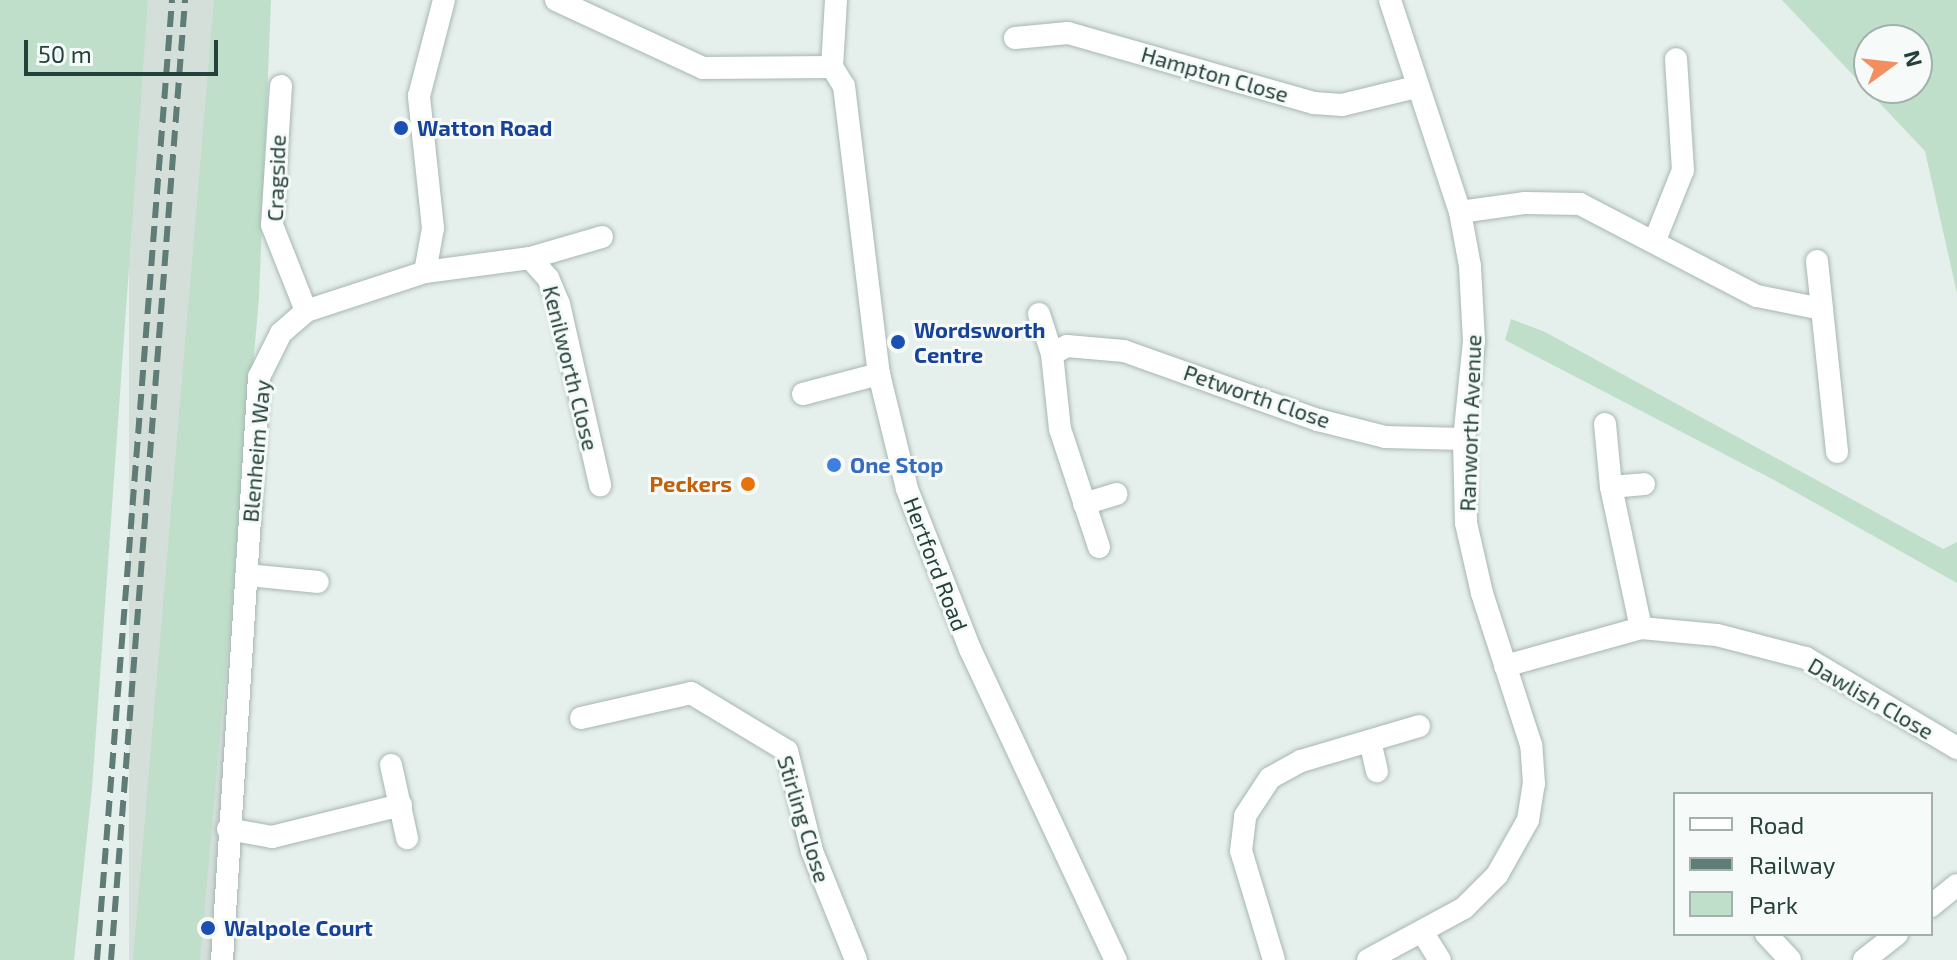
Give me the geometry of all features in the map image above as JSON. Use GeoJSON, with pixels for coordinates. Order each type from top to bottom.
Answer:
{"type":"FeatureCollection","features":[{"type":"Feature","properties":{"kind":"street"},"geometry":{"type":"LineString","coordinates":[[425,272],[433,228],[419,96],[444,0]]}},
{"type":"Feature","properties":{"kind":"street"},"geometry":{"type":"LineString","coordinates":[[556,0],[703,68],[832,67]]}},
{"type":"Feature","properties":{"kind":"street","name":"Hertford Road"},"geometry":{"type":"LineString","coordinates":[[836,0],[832,67],[844,86],[888,425],[931,559],[1116,960]]}},
{"type":"Feature","properties":{"kind":"street","name":"Ranworth Avenue"},"geometry":{"type":"LineString","coordinates":[[1368,960],[1423,933],[1464,908],[1497,875],[1528,820],[1534,763],[1466,523],[1464,439],[1474,306],[1460,212],[1416,87],[1390,0]]}},
{"type":"Feature","properties":{"kind":"street","name":"Hampton Close"},"geometry":{"type":"LineString","coordinates":[[1015,38],[1068,33],[1314,103],[1342,105],[1416,87]]}},
{"type":"Feature","properties":{"kind":"street"},"geometry":{"type":"LineString","coordinates":[[1655,240],[1683,170],[1676,59]]}},
{"type":"Feature","properties":{"kind":"street","name":"Cragside"},"geometry":{"type":"LineString","coordinates":[[281,86],[272,225],[306,311]]}},
{"type":"Feature","properties":{"kind":"street"},"geometry":{"type":"LineString","coordinates":[[1460,212],[1563,201],[1602,212],[1757,296],[1822,309]]}},
{"type":"Feature","properties":{"kind":"street","name":"Kenilworth Close"},"geometry":{"type":"LineString","coordinates":[[425,272],[530,258],[602,237]]}},
{"type":"Feature","properties":{"kind":"street","name":"Kenilworth Close"},"geometry":{"type":"LineString","coordinates":[[530,258],[548,278],[559,304],[600,485]]}},
{"type":"Feature","properties":{"kind":"street"},"geometry":{"type":"LineString","coordinates":[[1817,261],[1837,452]]}},
{"type":"Feature","properties":{"kind":"street","name":"Blenheim Way"},"geometry":{"type":"LineString","coordinates":[[222,960],[259,377],[281,333],[306,311],[425,272]]}},
{"type":"Feature","properties":{"kind":"street"},"geometry":{"type":"LineString","coordinates":[[1039,314],[1052,354],[1060,429],[1099,547]]}},
{"type":"Feature","properties":{"kind":"street","name":"Petworth Close"},"geometry":{"type":"LineString","coordinates":[[1052,354],[1067,346],[1124,351],[1318,420],[1385,437],[1464,439]]}},
{"type":"Feature","properties":{"kind":"street"},"geometry":{"type":"LineString","coordinates":[[803,394],[879,374]]}},
{"type":"Feature","properties":{"kind":"street"},"geometry":{"type":"LineString","coordinates":[[1605,424],[1611,487],[1641,628]]}},
{"type":"Feature","properties":{"kind":"street"},"geometry":{"type":"LineString","coordinates":[[1611,487],[1644,484]]}},
{"type":"Feature","properties":{"kind":"street"},"geometry":{"type":"LineString","coordinates":[[1084,504],[1116,494]]}},
{"type":"Feature","properties":{"kind":"street"},"geometry":{"type":"LineString","coordinates":[[247,575],[318,582]]}},
{"type":"Feature","properties":{"kind":"street","name":"Dawlish Close"},"geometry":{"type":"LineString","coordinates":[[1505,666],[1641,628],[1717,635],[1806,658],[1957,748]]}},
{"type":"Feature","properties":{"kind":"street","name":"Stirling Close"},"geometry":{"type":"LineString","coordinates":[[581,718],[691,693],[787,751],[812,851],[856,960]]}},
{"type":"Feature","properties":{"kind":"street"},"geometry":{"type":"LineString","coordinates":[[1274,960],[1241,851],[1245,816],[1270,778],[1301,761],[1419,726]]}},
{"type":"Feature","properties":{"kind":"street"},"geometry":{"type":"LineString","coordinates":[[1370,741],[1377,771]]}},
{"type":"Feature","properties":{"kind":"street"},"geometry":{"type":"LineString","coordinates":[[391,765],[407,838]]}},
{"type":"Feature","properties":{"kind":"street"},"geometry":{"type":"LineString","coordinates":[[228,829],[272,837],[401,805]]}},
{"type":"Feature","properties":{"kind":"street"},"geometry":{"type":"LineString","coordinates":[[1933,904],[1957,885]]}},
{"type":"Feature","properties":{"kind":"street"},"geometry":{"type":"LineString","coordinates":[[1423,933],[1440,960]]}},
{"type":"Feature","properties":{"kind":"street"},"geometry":{"type":"LineString","coordinates":[[1768,936],[1790,960]]}},
{"type":"Feature","properties":{"kind":"street"},"geometry":{"type":"LineString","coordinates":[[1864,960],[1894,936]]}},
{"type":"Feature","properties":{"kind":"shaded area"},"geometry":{"type":"Polygon","coordinates":[[[129,0],[235,0],[235,960],[129,960],[129,0]]]}},
{"type":"Feature","properties":{"kind":"green space"},"geometry":{"type":"Polygon","coordinates":[[[0,0],[148,0],[92,788],[74,960],[0,960],[0,0]]]}},
{"type":"Feature","properties":{"kind":"green space"},"geometry":{"type":"Polygon","coordinates":[[[214,0],[271,0],[259,298],[200,960],[133,960],[214,0]]]}},
{"type":"Feature","properties":{"kind":"green space"},"geometry":{"type":"Polygon","coordinates":[[[1782,0],[1957,0],[1957,293],[1925,151],[1880,104],[1933,104],[1933,24],[1853,24],[1853,75],[1782,0]]]}},
{"type":"Feature","properties":{"kind":"green space"},"geometry":{"type":"Polygon","coordinates":[[[1511,319],[1545,332],[1943,549],[1957,542],[1957,583],[1776,481],[1505,340],[1511,319]]]}},
{"type":"Feature","properties":{"kind":"railway"},"geometry":{"type":"LineString","coordinates":[[97,960],[172,0]]}},
{"type":"Feature","properties":{"kind":"railway"},"geometry":{"type":"LineString","coordinates":[[111,960],[185,0]]}},
{"type":"Feature","properties":{"kind":"place","name":"Watton Road"},"geometry":{"type":"Point","coordinates":[401,128]}},
{"type":"Feature","properties":{"kind":"place","name":"Wordsworth Centre"},"geometry":{"type":"Point","coordinates":[898,342]}},
{"type":"Feature","properties":{"kind":"place","name":"One Stop"},"geometry":{"type":"Point","coordinates":[834,465]}},
{"type":"Feature","properties":{"kind":"place","name":"Peckers"},"geometry":{"type":"Point","coordinates":[748,484]}},
{"type":"Feature","properties":{"kind":"place","name":"Walpole Court"},"geometry":{"type":"Point","coordinates":[208,928]}}]}
